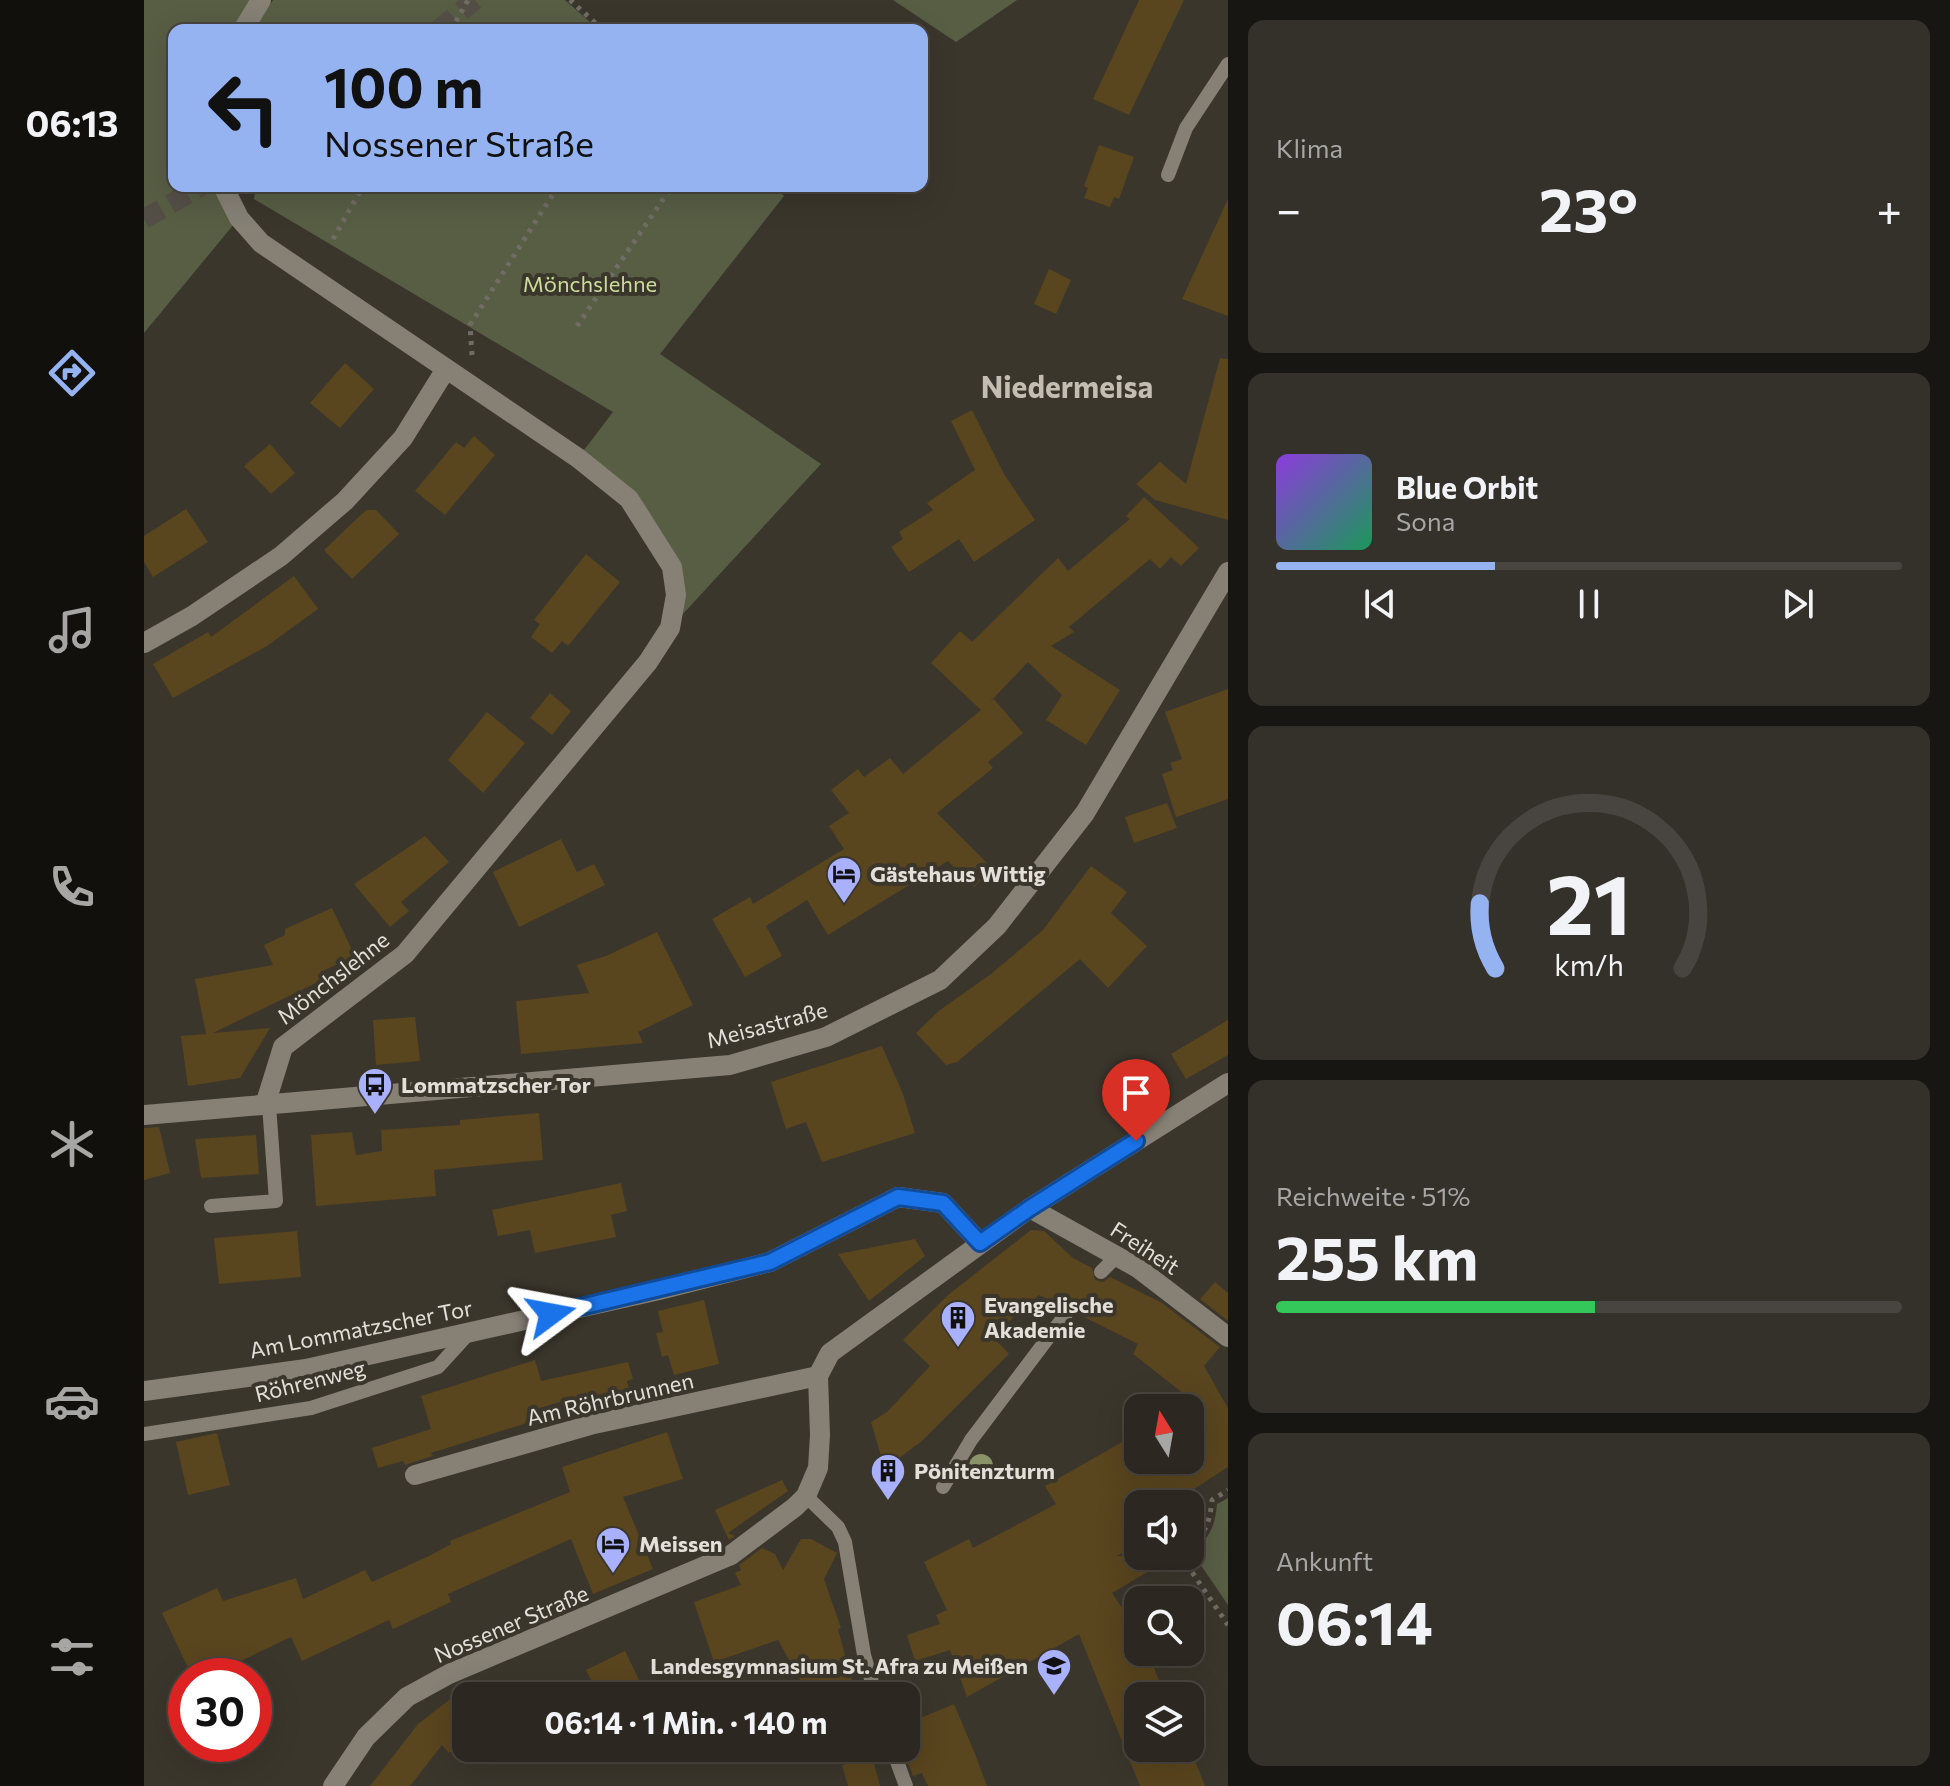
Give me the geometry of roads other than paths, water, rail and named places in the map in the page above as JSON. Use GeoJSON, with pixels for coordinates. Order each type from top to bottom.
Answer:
{"type":"FeatureCollection","features":[{"type":"Feature","properties":{"kind":"street"},"geometry":{"type":"LineString","coordinates":[[247,24],[261,0]]}},
{"type":"Feature","properties":{"kind":"street","name":"Mönchslehne"},"geometry":{"type":"LineString","coordinates":[[226,192],[239,218],[261,243],[578,458],[629,499],[672,567],[676,595],[670,628],[648,662],[405,954],[283,1047],[267,1105]]}},
{"type":"Feature","properties":{"kind":"street"},"geometry":{"type":"LineString","coordinates":[[144,643],[192,616],[281,556],[345,501],[403,438],[446,369]]}},
{"type":"Feature","properties":{"kind":"street","name":"Meisastraße"},"geometry":{"type":"LineString","coordinates":[[144,1115],[730,1065],[826,1037],[940,980],[997,926],[1085,813],[1228,572]]}},
{"type":"Feature","properties":{"kind":"street"},"geometry":{"type":"LineString","coordinates":[[806,1496],[818,1468],[818,1376],[830,1353],[1030,1208],[1228,1083]]}},
{"type":"Feature","properties":{"kind":"street","name":"Am Lommatzscher Tor"},"geometry":{"type":"LineString","coordinates":[[144,1391],[306,1369],[770,1262],[898,1197],[943,1203],[980,1243]]}},
{"type":"Feature","properties":{"kind":"street","name":"Freiheit"},"geometry":{"type":"LineString","coordinates":[[1030,1208],[1138,1268],[1228,1337]]}},
{"type":"Feature","properties":{"kind":"street","name":"Am Röhrbrunnen"},"geometry":{"type":"LineString","coordinates":[[415,1475],[594,1424],[818,1376]]}},
{"type":"Feature","properties":{"kind":"street","name":"Nossener Straße"},"geometry":{"type":"LineString","coordinates":[[333,1786],[366,1737],[407,1697],[449,1674],[731,1555],[806,1496]]}},
{"type":"Feature","properties":{"kind":"lane"},"geometry":{"type":"LineString","coordinates":[[1168,175],[1186,128],[1228,64]]}},
{"type":"Feature","properties":{"kind":"lane"},"geometry":{"type":"LineString","coordinates":[[211,1206],[276,1201],[267,1105]]}},
{"type":"Feature","properties":{"kind":"lane"},"geometry":{"type":"LineString","coordinates":[[1101,1272],[1117,1256]]}},
{"type":"Feature","properties":{"kind":"lane"},"geometry":{"type":"LineString","coordinates":[[943,1487],[971,1440],[1069,1310]]}},
{"type":"Feature","properties":{"kind":"lane","name":"Röhrenweg"},"geometry":{"type":"LineString","coordinates":[[144,1434],[311,1408],[438,1367],[469,1333]]}},
{"type":"Feature","properties":{"kind":"lane"},"geometry":{"type":"LineString","coordinates":[[806,1496],[838,1527],[845,1542],[864,1655],[872,1682]]}},
{"type":"Feature","properties":{"kind":"lane"},"geometry":{"type":"LineString","coordinates":[[897,1762],[906,1786]]}},
{"type":"Feature","properties":{"kind":"tunnel"},"geometry":{"type":"LineString","coordinates":[[445,24],[475,0]]}},
{"type":"Feature","properties":{"kind":"tunnel"},"geometry":{"type":"LineString","coordinates":[[144,219],[191,192]]}},
{"type":"Feature","properties":{"kind":"place","name":"Gästehaus Wittig"},"geometry":{"type":"Point","coordinates":[844,905]}},
{"type":"Feature","properties":{"kind":"place","name":"Lommatzscher Tor"},"geometry":{"type":"Point","coordinates":[375,1116]}},
{"type":"Feature","properties":{"kind":"place","name":"Evangelische Akademie"},"geometry":{"type":"Point","coordinates":[958,1349]}},
{"type":"Feature","properties":{"kind":"place","name":"Pönitenzturm"},"geometry":{"type":"Point","coordinates":[888,1502]}},
{"type":"Feature","properties":{"kind":"place","name":"Meissen"},"geometry":{"type":"Point","coordinates":[613,1575]}},
{"type":"Feature","properties":{"kind":"place","name":"Landesgymnasium St. Afra zu Meißen"},"geometry":{"type":"Point","coordinates":[1054,1697]}},
{"type":"Feature","properties":{"kind":"district","name":"Niedermeisa"},"geometry":{"type":"Point","coordinates":[1067,388]}}]}
